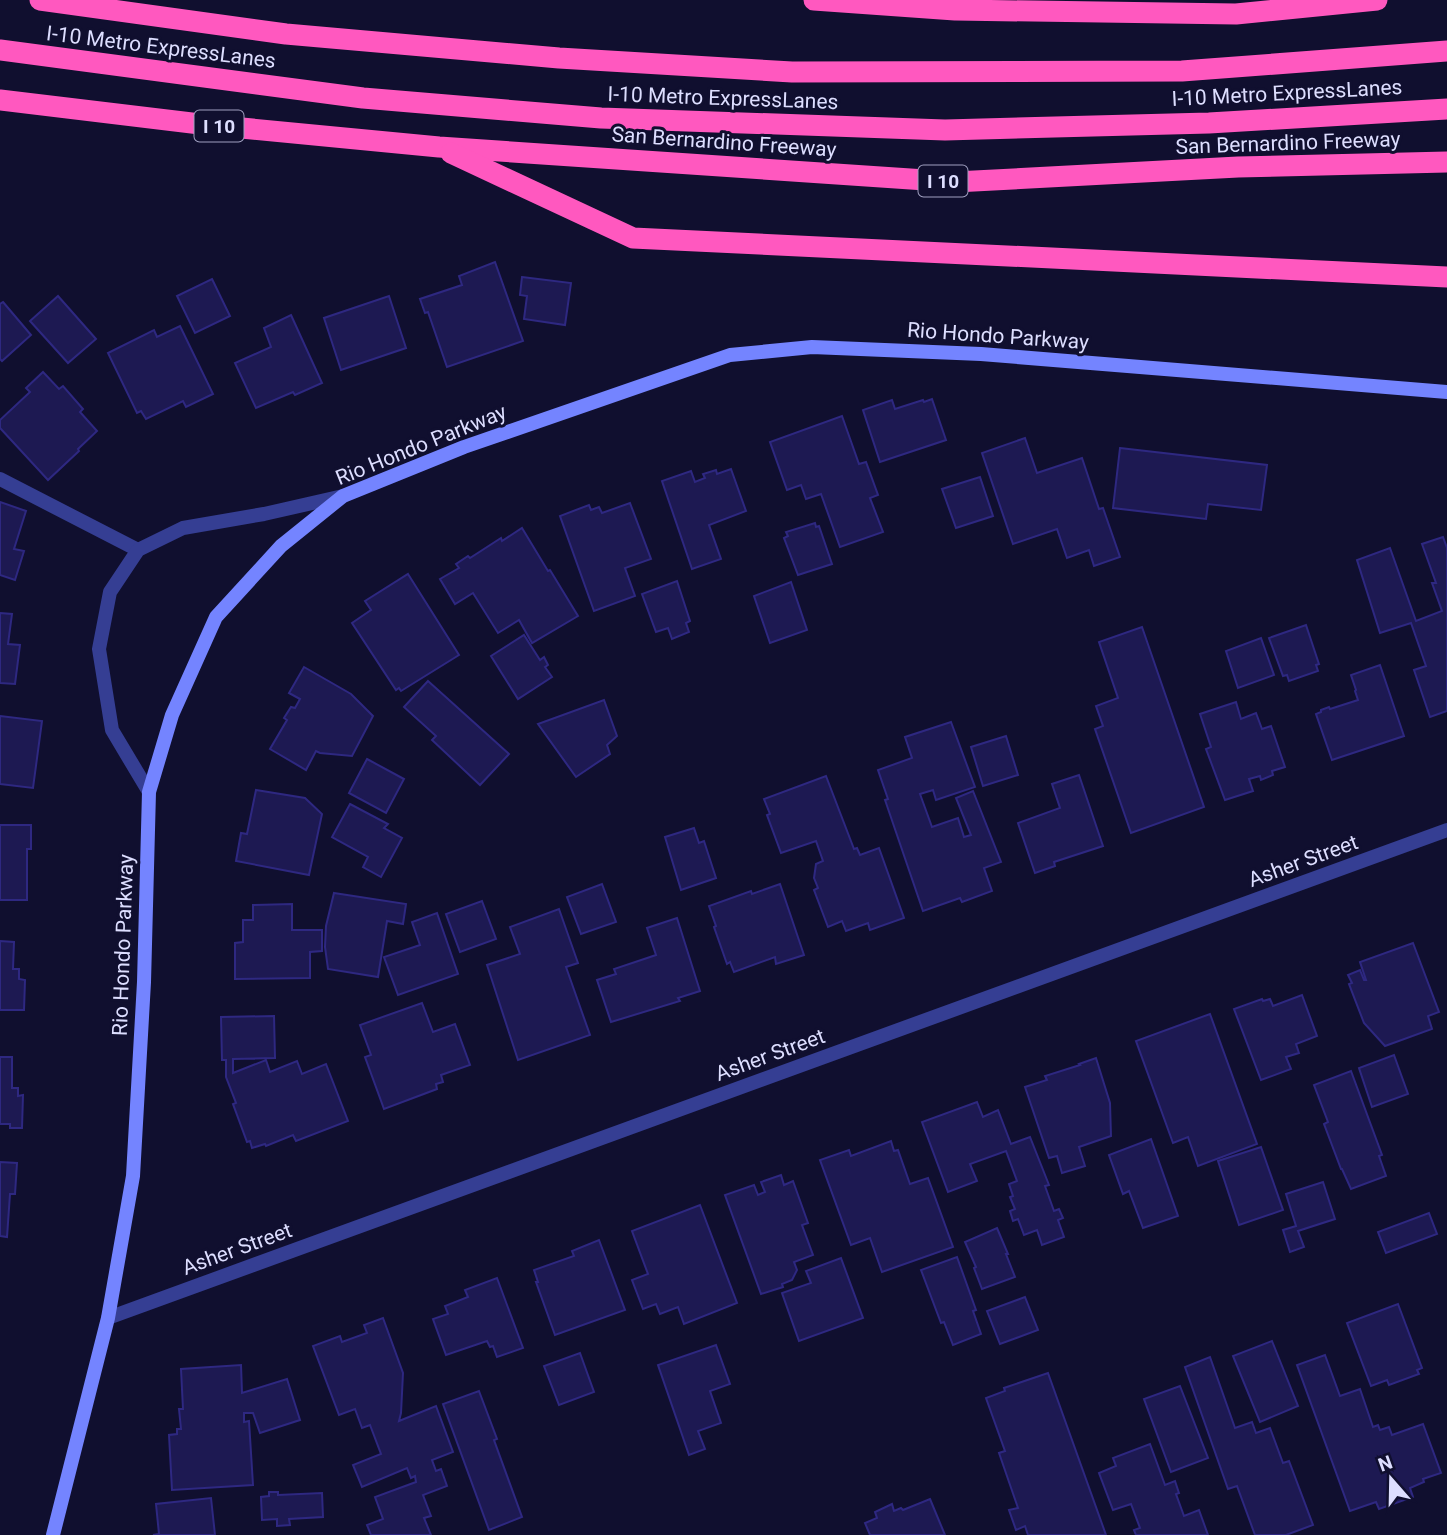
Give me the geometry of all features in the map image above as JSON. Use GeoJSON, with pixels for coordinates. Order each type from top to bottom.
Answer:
{"type":"FeatureCollection","features":[{"type":"Feature","properties":{"kind":"highway","name":"I-10 Metro ExpressLanes"},"geometry":{"type":"LineString","coordinates":[[40,0],[286,34],[559,58],[792,72],[1182,71],[1447,51]]}},
{"type":"Feature","properties":{"kind":"highway"},"geometry":{"type":"LineString","coordinates":[[814,0],[956,10],[1236,14],[1377,0]]}},
{"type":"Feature","properties":{"kind":"highway","name":"I-10 Metro ExpressLanes"},"geometry":{"type":"LineString","coordinates":[[0,51],[363,98],[601,118],[945,130],[1209,123],[1447,109]]}},
{"type":"Feature","properties":{"kind":"highway","name":"San Bernardino Freeway"},"geometry":{"type":"LineString","coordinates":[[0,100],[200,124],[439,147],[955,182],[1238,167],[1447,162]]}},
{"type":"Feature","properties":{"kind":"highway"},"geometry":{"type":"LineString","coordinates":[[439,147],[633,238],[1447,277]]}},
{"type":"Feature","properties":{"kind":"street","name":"Rio Hondo Parkway"},"geometry":{"type":"LineString","coordinates":[[52,1535],[108,1318],[133,1176],[144,982],[149,792],[172,715],[216,617],[281,546],[342,496],[464,447],[730,355],[812,347],[981,354],[1447,392]]}},
{"type":"Feature","properties":{"kind":"street"},"geometry":{"type":"LineString","coordinates":[[0,479],[138,550]]}},
{"type":"Feature","properties":{"kind":"street"},"geometry":{"type":"LineString","coordinates":[[149,792],[112,730],[99,649],[110,592],[138,550],[183,528],[264,514],[342,496]]}},
{"type":"Feature","properties":{"kind":"street","name":"Asher Street"},"geometry":{"type":"LineString","coordinates":[[108,1318],[1447,830]]}},
{"type":"Feature","properties":{"kind":"building"},"geometry":{"type":"Polygon","coordinates":[[[495,262],[523,341],[447,367],[428,312],[425,313],[420,299],[462,285],[459,276],[495,262]]]}},
{"type":"Feature","properties":{"kind":"building"},"geometry":{"type":"Polygon","coordinates":[[[522,277],[571,283],[565,325],[524,319],[527,296],[520,295],[522,277]]]}},
{"type":"Feature","properties":{"kind":"building"},"geometry":{"type":"Polygon","coordinates":[[[212,279],[230,316],[195,333],[177,296],[212,279]]]}},
{"type":"Feature","properties":{"kind":"building"},"geometry":{"type":"Polygon","coordinates":[[[58,296],[96,339],[68,363],[30,321],[58,296]]]}},
{"type":"Feature","properties":{"kind":"building"},"geometry":{"type":"Polygon","coordinates":[[[389,296],[406,348],[341,370],[324,318],[389,296]]]}},
{"type":"Feature","properties":{"kind":"building"},"geometry":{"type":"Polygon","coordinates":[[[3,302],[31,335],[2,361],[0,304],[3,302]]]}},
{"type":"Feature","properties":{"kind":"building"},"geometry":{"type":"Polygon","coordinates":[[[291,315],[322,383],[256,408],[235,363],[271,347],[264,328],[291,315]]]}},
{"type":"Feature","properties":{"kind":"building"},"geometry":{"type":"Polygon","coordinates":[[[180,326],[213,394],[186,407],[183,401],[146,419],[141,411],[137,413],[108,353],[154,330],[157,337],[180,326]]]}},
{"type":"Feature","properties":{"kind":"building"},"geometry":{"type":"Polygon","coordinates":[[[43,372],[59,389],[63,386],[83,409],[80,412],[97,431],[48,480],[0,428],[0,420],[30,392],[26,388],[43,372]]]}},
{"type":"Feature","properties":{"kind":"building"},"geometry":{"type":"Polygon","coordinates":[[[932,399],[946,440],[880,462],[863,410],[892,400],[895,409],[932,399]]]}},
{"type":"Feature","properties":{"kind":"building"},"geometry":{"type":"Polygon","coordinates":[[[842,416],[859,464],[866,462],[878,495],[870,498],[883,532],[840,547],[821,494],[806,499],[801,485],[787,490],[770,442],[842,416]]]}},
{"type":"Feature","properties":{"kind":"building"},"geometry":{"type":"Polygon","coordinates":[[[1025,438],[1037,473],[1082,458],[1099,509],[1103,508],[1120,557],[1094,566],[1089,550],[1067,558],[1057,529],[1013,544],[982,453],[1025,438]]]}},
{"type":"Feature","properties":{"kind":"building"},"geometry":{"type":"Polygon","coordinates":[[[1120,448],[1267,465],[1261,510],[1208,504],[1206,519],[1113,508],[1120,448]]]}},
{"type":"Feature","properties":{"kind":"building"},"geometry":{"type":"Polygon","coordinates":[[[731,469],[746,511],[709,525],[721,559],[692,569],[662,481],[691,471],[695,482],[705,478],[703,474],[716,470],[717,474],[731,469]]]}},
{"type":"Feature","properties":{"kind":"building"},"geometry":{"type":"Polygon","coordinates":[[[980,477],[993,516],[956,528],[942,489],[980,477]]]}},
{"type":"Feature","properties":{"kind":"building"},"geometry":{"type":"Polygon","coordinates":[[[0,502],[26,511],[14,549],[24,551],[15,580],[0,575],[0,502]]]}},
{"type":"Feature","properties":{"kind":"building"},"geometry":{"type":"Polygon","coordinates":[[[630,503],[651,559],[625,568],[635,596],[594,611],[560,516],[589,505],[591,510],[599,507],[602,513],[630,503]]]}},
{"type":"Feature","properties":{"kind":"building"},"geometry":{"type":"Polygon","coordinates":[[[815,523],[816,527],[819,526],[832,564],[798,575],[784,538],[788,536],[786,532],[815,523]]]}},
{"type":"Feature","properties":{"kind":"building"},"geometry":{"type":"Polygon","coordinates":[[[522,528],[578,616],[532,643],[519,620],[498,633],[473,593],[455,604],[440,579],[459,568],[456,564],[468,556],[470,558],[522,528]]]}},
{"type":"Feature","properties":{"kind":"building"},"geometry":{"type":"Polygon","coordinates":[[[1443,537],[1447,548],[1447,711],[1430,717],[1414,670],[1426,666],[1411,623],[1380,633],[1357,560],[1390,548],[1416,621],[1442,611],[1432,583],[1436,583],[1422,544],[1443,537]]]}},
{"type":"Feature","properties":{"kind":"building"},"geometry":{"type":"Polygon","coordinates":[[[408,574],[459,655],[401,691],[399,688],[396,690],[352,623],[371,610],[365,601],[408,574]]]}},
{"type":"Feature","properties":{"kind":"building"},"geometry":{"type":"Polygon","coordinates":[[[677,581],[690,621],[686,623],[689,632],[672,639],[668,628],[656,632],[642,594],[677,581]]]}},
{"type":"Feature","properties":{"kind":"building"},"geometry":{"type":"Polygon","coordinates":[[[791,582],[807,630],[770,643],[754,596],[791,582]]]}},
{"type":"Feature","properties":{"kind":"building"},"geometry":{"type":"Polygon","coordinates":[[[0,613],[12,614],[8,644],[20,645],[15,684],[0,683],[0,613]]]}},
{"type":"Feature","properties":{"kind":"building"},"geometry":{"type":"Polygon","coordinates":[[[1306,625],[1319,664],[1316,665],[1318,671],[1289,681],[1287,675],[1283,676],[1269,638],[1306,625]]]}},
{"type":"Feature","properties":{"kind":"building"},"geometry":{"type":"Polygon","coordinates":[[[1142,627],[1204,807],[1131,833],[1095,729],[1103,726],[1096,706],[1118,698],[1099,642],[1142,627]]]}},
{"type":"Feature","properties":{"kind":"building"},"geometry":{"type":"Polygon","coordinates":[[[524,635],[540,660],[544,657],[548,665],[545,667],[552,677],[518,699],[491,656],[524,635]]]}},
{"type":"Feature","properties":{"kind":"building"},"geometry":{"type":"Polygon","coordinates":[[[1261,638],[1274,675],[1238,688],[1226,651],[1261,638]]]}},
{"type":"Feature","properties":{"kind":"building"},"geometry":{"type":"Polygon","coordinates":[[[1380,665],[1404,736],[1332,760],[1316,714],[1329,707],[1330,709],[1358,700],[1351,675],[1380,665]]]}},
{"type":"Feature","properties":{"kind":"building"},"geometry":{"type":"Polygon","coordinates":[[[304,667],[351,694],[373,716],[352,756],[316,751],[306,770],[270,749],[287,720],[284,718],[300,699],[289,693],[304,667]]]}},
{"type":"Feature","properties":{"kind":"building"},"geometry":{"type":"Polygon","coordinates":[[[428,681],[509,754],[480,785],[432,740],[436,736],[404,707],[428,681]]]}},
{"type":"Feature","properties":{"kind":"building"},"geometry":{"type":"Polygon","coordinates":[[[604,700],[617,736],[607,745],[610,754],[576,777],[538,724],[604,700]]]}},
{"type":"Feature","properties":{"kind":"building"},"geometry":{"type":"Polygon","coordinates":[[[1236,702],[1241,719],[1256,713],[1262,729],[1271,726],[1285,767],[1272,771],[1273,775],[1261,780],[1260,776],[1249,779],[1253,791],[1225,800],[1206,749],[1211,747],[1200,714],[1236,702]]]}},
{"type":"Feature","properties":{"kind":"building"},"geometry":{"type":"Polygon","coordinates":[[[0,716],[42,721],[33,788],[0,784],[0,716]]]}},
{"type":"Feature","properties":{"kind":"building"},"geometry":{"type":"Polygon","coordinates":[[[951,722],[975,787],[936,800],[933,790],[920,794],[932,827],[958,818],[964,837],[971,835],[956,798],[973,791],[1001,862],[984,868],[992,891],[962,902],[960,898],[923,911],[885,800],[888,799],[878,770],[912,758],[905,737],[951,722]]]}},
{"type":"Feature","properties":{"kind":"building"},"geometry":{"type":"Polygon","coordinates":[[[1006,736],[1018,775],[983,786],[971,747],[1006,736]]]}},
{"type":"Feature","properties":{"kind":"building"},"geometry":{"type":"Polygon","coordinates":[[[367,759],[404,779],[386,813],[349,793],[367,759]]]}},
{"type":"Feature","properties":{"kind":"building"},"geometry":{"type":"Polygon","coordinates":[[[1079,775],[1103,846],[1054,862],[1055,866],[1035,873],[1018,823],[1060,808],[1052,784],[1079,775]]]}},
{"type":"Feature","properties":{"kind":"building"},"geometry":{"type":"Polygon","coordinates":[[[826,776],[854,849],[857,848],[860,855],[879,848],[904,918],[870,930],[868,923],[846,931],[842,921],[828,927],[814,890],[818,888],[814,878],[816,864],[823,861],[816,841],[781,853],[764,799],[826,776]]]}},
{"type":"Feature","properties":{"kind":"building"},"geometry":{"type":"Polygon","coordinates":[[[256,790],[305,798],[322,814],[309,875],[236,861],[241,833],[247,834],[256,790]]]}},
{"type":"Feature","properties":{"kind":"building"},"geometry":{"type":"Polygon","coordinates":[[[350,804],[388,824],[384,828],[402,838],[381,877],[363,867],[368,857],[332,837],[350,804]]]}},
{"type":"Feature","properties":{"kind":"building"},"geometry":{"type":"Polygon","coordinates":[[[0,825],[31,825],[31,849],[27,849],[27,900],[0,900],[0,825]]]}},
{"type":"Feature","properties":{"kind":"building"},"geometry":{"type":"Polygon","coordinates":[[[694,828],[699,843],[704,841],[716,878],[681,890],[665,837],[694,828]]]}},
{"type":"Feature","properties":{"kind":"building"},"geometry":{"type":"Polygon","coordinates":[[[602,884],[616,922],[581,934],[567,897],[602,884]]]}},
{"type":"Feature","properties":{"kind":"building"},"geometry":{"type":"Polygon","coordinates":[[[780,884],[804,955],[776,964],[775,957],[734,972],[730,962],[727,964],[709,906],[780,884]]]}},
{"type":"Feature","properties":{"kind":"building"},"geometry":{"type":"Polygon","coordinates":[[[334,893],[406,904],[403,924],[387,921],[378,977],[328,969],[326,926],[334,893]]]}},
{"type":"Feature","properties":{"kind":"building"},"geometry":{"type":"Polygon","coordinates":[[[482,901],[496,939],[460,952],[446,914],[482,901]]]}},
{"type":"Feature","properties":{"kind":"building"},"geometry":{"type":"Polygon","coordinates":[[[292,904],[292,930],[322,930],[322,951],[310,952],[310,978],[235,979],[235,943],[243,942],[243,920],[253,920],[253,905],[292,904]]]}},
{"type":"Feature","properties":{"kind":"building"},"geometry":{"type":"Polygon","coordinates":[[[559,909],[578,963],[566,967],[590,1035],[518,1060],[487,965],[520,954],[510,927],[559,909]]]}},
{"type":"Feature","properties":{"kind":"building"},"geometry":{"type":"Polygon","coordinates":[[[437,913],[458,974],[398,995],[384,957],[420,945],[412,922],[437,913]]]}},
{"type":"Feature","properties":{"kind":"building"},"geometry":{"type":"Polygon","coordinates":[[[677,918],[700,991],[678,998],[680,1001],[611,1022],[597,980],[616,974],[614,969],[656,955],[647,928],[677,918]]]}},
{"type":"Feature","properties":{"kind":"building"},"geometry":{"type":"Polygon","coordinates":[[[0,941],[14,942],[13,969],[19,969],[19,979],[25,980],[24,1010],[0,1010],[0,941]]]}},
{"type":"Feature","properties":{"kind":"building"},"geometry":{"type":"Polygon","coordinates":[[[1413,943],[1439,1012],[1428,1016],[1432,1029],[1385,1046],[1364,1023],[1348,975],[1360,970],[1366,980],[1360,962],[1413,943]]]}},
{"type":"Feature","properties":{"kind":"building"},"geometry":{"type":"Polygon","coordinates":[[[1302,995],[1317,1036],[1296,1044],[1299,1053],[1286,1057],[1291,1069],[1261,1080],[1234,1009],[1262,999],[1270,999],[1273,1006],[1302,995]]]}},
{"type":"Feature","properties":{"kind":"building"},"geometry":{"type":"Polygon","coordinates":[[[422,1003],[433,1032],[455,1024],[470,1065],[441,1075],[443,1082],[436,1084],[437,1089],[384,1109],[365,1057],[371,1055],[360,1025],[422,1003]]]}},
{"type":"Feature","properties":{"kind":"building"},"geometry":{"type":"Polygon","coordinates":[[[1210,1014],[1257,1144],[1198,1166],[1188,1137],[1173,1143],[1136,1041],[1210,1014]]]}},
{"type":"Feature","properties":{"kind":"building"},"geometry":{"type":"Polygon","coordinates":[[[274,1016],[275,1058],[233,1059],[233,1073],[266,1060],[270,1072],[297,1061],[302,1074],[326,1064],[348,1121],[296,1141],[293,1135],[266,1146],[265,1144],[252,1148],[250,1141],[247,1142],[233,1104],[236,1103],[226,1077],[226,1060],[222,1060],[221,1017],[274,1016]]]}},
{"type":"Feature","properties":{"kind":"building"},"geometry":{"type":"Polygon","coordinates":[[[1394,1055],[1408,1094],[1372,1107],[1359,1068],[1394,1055]]]}},
{"type":"Feature","properties":{"kind":"building"},"geometry":{"type":"Polygon","coordinates":[[[0,1057],[12,1057],[12,1088],[18,1088],[18,1096],[23,1095],[22,1128],[10,1128],[10,1124],[0,1124],[0,1057]]]}},
{"type":"Feature","properties":{"kind":"building"},"geometry":{"type":"Polygon","coordinates":[[[1096,1058],[1110,1103],[1111,1136],[1079,1147],[1085,1166],[1062,1173],[1057,1156],[1049,1158],[1025,1087],[1047,1080],[1045,1076],[1096,1058]]]}},
{"type":"Feature","properties":{"kind":"building"},"geometry":{"type":"Polygon","coordinates":[[[1351,1071],[1382,1155],[1379,1156],[1386,1176],[1351,1189],[1324,1124],[1328,1122],[1314,1085],[1351,1071]]]}},
{"type":"Feature","properties":{"kind":"building"},"geometry":{"type":"Polygon","coordinates":[[[977,1102],[983,1117],[998,1110],[1011,1144],[1030,1137],[1049,1185],[1045,1186],[1054,1211],[1059,1209],[1063,1218],[1058,1220],[1064,1237],[1042,1245],[1037,1230],[1024,1235],[1018,1219],[1013,1221],[1010,1211],[1015,1209],[1009,1184],[1017,1181],[1006,1151],[970,1164],[977,1181],[948,1192],[922,1122],[977,1102]]]}},
{"type":"Feature","properties":{"kind":"building"},"geometry":{"type":"Polygon","coordinates":[[[1151,1139],[1178,1216],[1143,1228],[1129,1191],[1123,1194],[1109,1155],[1151,1139]]]}},
{"type":"Feature","properties":{"kind":"building"},"geometry":{"type":"Polygon","coordinates":[[[891,1141],[894,1151],[898,1150],[910,1184],[928,1178],[953,1247],[882,1272],[870,1238],[851,1245],[820,1160],[849,1150],[851,1156],[891,1141]]]}},
{"type":"Feature","properties":{"kind":"building"},"geometry":{"type":"Polygon","coordinates":[[[1261,1147],[1283,1210],[1239,1225],[1218,1161],[1261,1147]]]}},
{"type":"Feature","properties":{"kind":"building"},"geometry":{"type":"Polygon","coordinates":[[[0,1162],[17,1163],[15,1194],[10,1194],[7,1237],[0,1236],[0,1162]]]}},
{"type":"Feature","properties":{"kind":"building"},"geometry":{"type":"Polygon","coordinates":[[[781,1175],[784,1185],[793,1181],[808,1223],[802,1225],[813,1255],[794,1262],[797,1270],[792,1280],[782,1284],[783,1287],[761,1294],[725,1195],[754,1185],[758,1195],[765,1192],[761,1182],[781,1175]]]}},
{"type":"Feature","properties":{"kind":"building"},"geometry":{"type":"Polygon","coordinates":[[[1323,1182],[1335,1219],[1298,1231],[1304,1247],[1290,1252],[1283,1230],[1296,1226],[1286,1194],[1323,1182]]]}},
{"type":"Feature","properties":{"kind":"building"},"geometry":{"type":"Polygon","coordinates":[[[700,1205],[737,1303],[684,1324],[678,1307],[660,1314],[656,1304],[643,1309],[632,1280],[648,1274],[632,1231],[700,1205]]]}},
{"type":"Feature","properties":{"kind":"building"},"geometry":{"type":"Polygon","coordinates":[[[1429,1213],[1437,1234],[1386,1253],[1378,1232],[1429,1213]]]}},
{"type":"Feature","properties":{"kind":"building"},"geometry":{"type":"Polygon","coordinates":[[[997,1228],[1015,1277],[982,1289],[965,1242],[997,1228]]]}},
{"type":"Feature","properties":{"kind":"building"},"geometry":{"type":"Polygon","coordinates":[[[599,1240],[625,1310],[555,1335],[534,1270],[574,1256],[572,1251],[599,1240]]]}},
{"type":"Feature","properties":{"kind":"building"},"geometry":{"type":"Polygon","coordinates":[[[957,1257],[976,1310],[973,1311],[981,1334],[953,1345],[944,1322],[941,1323],[921,1270],[957,1257]]]}},
{"type":"Feature","properties":{"kind":"building"},"geometry":{"type":"Polygon","coordinates":[[[841,1258],[863,1318],[799,1341],[782,1293],[811,1283],[806,1271],[841,1258]]]}},
{"type":"Feature","properties":{"kind":"building"},"geometry":{"type":"Polygon","coordinates":[[[497,1278],[523,1348],[497,1357],[493,1346],[490,1347],[487,1341],[446,1355],[433,1319],[448,1314],[445,1306],[468,1297],[465,1290],[497,1278]]]}},
{"type":"Feature","properties":{"kind":"building"},"geometry":{"type":"Polygon","coordinates":[[[1025,1297],[1038,1330],[1000,1344],[987,1311],[1025,1297]]]}},
{"type":"Feature","properties":{"kind":"building"},"geometry":{"type":"Polygon","coordinates":[[[1398,1304],[1422,1368],[1417,1370],[1419,1374],[1389,1385],[1387,1380],[1371,1386],[1347,1323],[1398,1304]]]}},
{"type":"Feature","properties":{"kind":"building"},"geometry":{"type":"Polygon","coordinates":[[[383,1318],[403,1373],[399,1421],[436,1406],[453,1452],[432,1460],[436,1471],[441,1469],[447,1486],[423,1495],[431,1516],[424,1518],[431,1535],[371,1535],[367,1525],[383,1519],[375,1497],[416,1482],[415,1476],[411,1478],[407,1468],[362,1487],[353,1465],[381,1454],[370,1425],[362,1428],[355,1409],[339,1415],[313,1346],[340,1336],[342,1342],[367,1333],[364,1325],[383,1318]]]}},
{"type":"Feature","properties":{"kind":"building"},"geometry":{"type":"Polygon","coordinates":[[[1272,1341],[1298,1406],[1260,1422],[1233,1356],[1272,1341]]]}},
{"type":"Feature","properties":{"kind":"building"},"geometry":{"type":"Polygon","coordinates":[[[716,1345],[730,1384],[710,1391],[721,1423],[698,1431],[705,1449],[689,1455],[658,1365],[716,1345]]]}},
{"type":"Feature","properties":{"kind":"building"},"geometry":{"type":"Polygon","coordinates":[[[580,1353],[594,1392],[559,1405],[544,1366],[580,1353]]]}},
{"type":"Feature","properties":{"kind":"building"},"geometry":{"type":"Polygon","coordinates":[[[1325,1355],[1340,1396],[1360,1389],[1373,1427],[1378,1425],[1380,1430],[1389,1427],[1392,1435],[1423,1424],[1441,1473],[1423,1479],[1424,1482],[1410,1488],[1413,1497],[1379,1509],[1376,1502],[1350,1511],[1297,1365],[1325,1355]]]}},
{"type":"Feature","properties":{"kind":"building"},"geometry":{"type":"Polygon","coordinates":[[[1210,1357],[1235,1428],[1252,1422],[1256,1433],[1270,1428],[1283,1463],[1289,1461],[1313,1525],[1286,1535],[1255,1535],[1237,1486],[1228,1489],[1185,1367],[1210,1357]]]}},
{"type":"Feature","properties":{"kind":"building"},"geometry":{"type":"Polygon","coordinates":[[[241,1365],[242,1393],[287,1379],[300,1420],[260,1433],[253,1413],[244,1413],[244,1422],[249,1421],[253,1485],[172,1490],[169,1435],[177,1434],[177,1429],[181,1429],[181,1369],[241,1365]]]}},
{"type":"Feature","properties":{"kind":"building"},"geometry":{"type":"Polygon","coordinates":[[[1048,1373],[1106,1535],[1028,1535],[1025,1526],[1016,1530],[1009,1510],[1018,1508],[999,1453],[1005,1451],[986,1398],[1005,1391],[1004,1388],[1048,1373]]]}},
{"type":"Feature","properties":{"kind":"building"},"geometry":{"type":"Polygon","coordinates":[[[1180,1386],[1208,1458],[1171,1472],[1144,1399],[1180,1386]]]}},
{"type":"Feature","properties":{"kind":"building"},"geometry":{"type":"Polygon","coordinates":[[[479,1391],[522,1517],[489,1530],[443,1404],[479,1391]]]}},
{"type":"Feature","properties":{"kind":"building"},"geometry":{"type":"Polygon","coordinates":[[[1150,1444],[1165,1485],[1175,1481],[1179,1493],[1176,1494],[1184,1516],[1199,1510],[1208,1535],[1136,1535],[1134,1530],[1140,1528],[1131,1504],[1113,1510],[1099,1473],[1116,1466],[1113,1458],[1150,1444]]]}},
{"type":"Feature","properties":{"kind":"building"},"geometry":{"type":"Polygon","coordinates":[[[269,1492],[278,1492],[278,1495],[322,1493],[323,1517],[289,1519],[290,1525],[277,1526],[277,1519],[262,1520],[261,1497],[269,1496],[269,1492]]]}},
{"type":"Feature","properties":{"kind":"building"},"geometry":{"type":"Polygon","coordinates":[[[211,1498],[215,1535],[153,1535],[159,1534],[156,1504],[211,1498]]]}},
{"type":"Feature","properties":{"kind":"building"},"geometry":{"type":"Polygon","coordinates":[[[930,1499],[945,1535],[870,1535],[865,1523],[877,1518],[875,1512],[892,1504],[894,1511],[901,1508],[903,1510],[930,1499]]]}}]}
